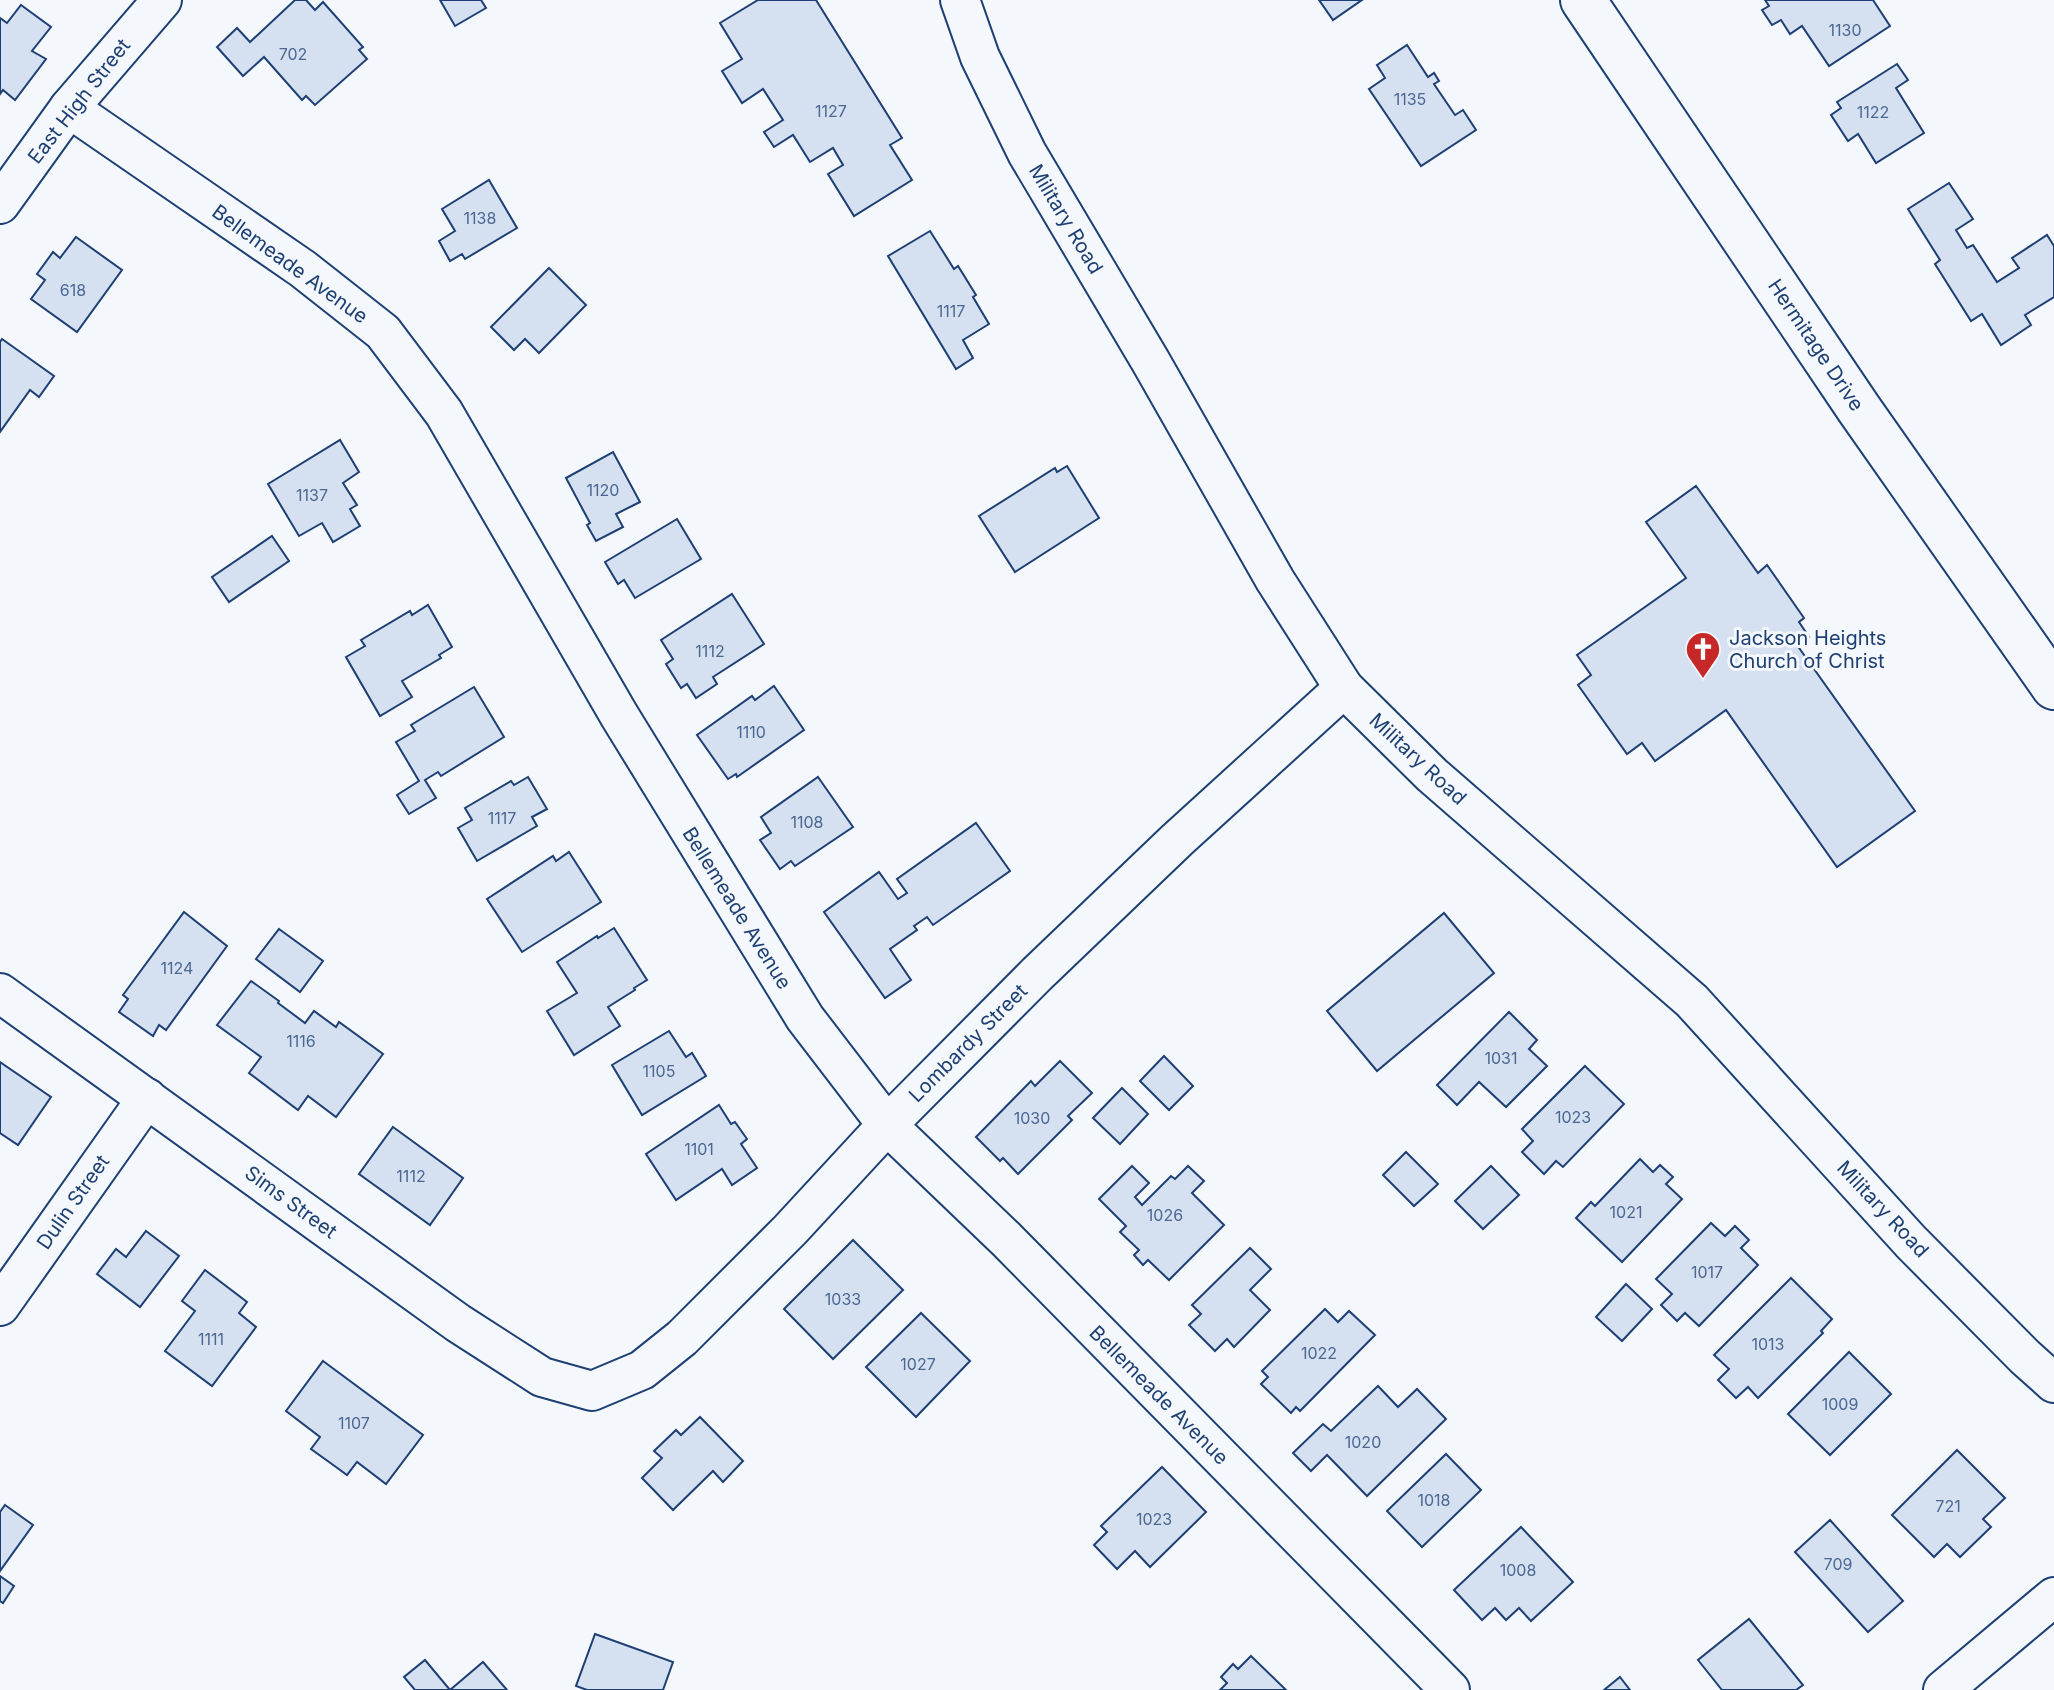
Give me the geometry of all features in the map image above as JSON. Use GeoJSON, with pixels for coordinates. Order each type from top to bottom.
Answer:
{"type":"FeatureCollection","features":[{"type":"Feature","properties":{"kind":"street","name":"East High Street"},"geometry":{"type":"LineString","coordinates":[[0,204],[69,108],[162,0]]}},
{"type":"Feature","properties":{"kind":"street","name":"Military Road"},"geometry":{"type":"LineString","coordinates":[[960,0],[980,57],[1027,153],[1275,580],[1344,688],[1432,775],[1692,1001],[1911,1242],[2054,1383]]}},
{"type":"Feature","properties":{"kind":"street","name":"Hermitage Drive"},"geometry":{"type":"LineString","coordinates":[[1583,0],[1859,409],[2053,682]]}},
{"type":"Feature","properties":{"kind":"street","name":"Bellemeade Avenue"},"geometry":{"type":"LineString","coordinates":[[69,108],[303,269],[383,332],[444,413],[619,715],[805,1018],[887,1125],[1006,1239],[1450,1690]]}},
{"type":"Feature","properties":{"kind":"street","name":"Lombardy Street"},"geometry":{"type":"LineString","coordinates":[[592,1391],[642,1370],[682,1338],[1037,974],[1344,688]]}},
{"type":"Feature","properties":{"kind":"street","name":"Sims Street"},"geometry":{"type":"LineString","coordinates":[[0,993],[458,1323],[542,1377],[592,1391]]}},
{"type":"Feature","properties":{"kind":"street","name":"Dulin Street"},"geometry":{"type":"LineString","coordinates":[[0,1306],[147,1098]]}},
{"type":"Feature","properties":{"kind":"street"},"geometry":{"type":"LineString","coordinates":[[1943,1690],[2054,1597]]}},
{"type":"Feature","properties":{"kind":"building"},"geometry":{"type":"Polygon","coordinates":[[[295,0],[306,0],[315,10],[323,2],[363,47],[359,50],[367,59],[315,105],[306,96],[302,100],[264,57],[243,76],[217,47],[237,28],[250,42],[295,0]]]}},
{"type":"Feature","properties":{"kind":"building"},"geometry":{"type":"Polygon","coordinates":[[[440,0],[481,0],[486,8],[455,26],[440,0]]]}},
{"type":"Feature","properties":{"kind":"building"},"geometry":{"type":"Polygon","coordinates":[[[758,0],[816,0],[902,138],[890,145],[912,180],[854,216],[828,174],[843,165],[833,148],[810,162],[793,135],[774,147],[764,132],[783,120],[763,89],[742,103],[722,71],[742,59],[720,23],[758,0]]]}},
{"type":"Feature","properties":{"kind":"building"},"geometry":{"type":"Polygon","coordinates":[[[1319,0],[1362,0],[1333,20],[1319,0]]]}},
{"type":"Feature","properties":{"kind":"building"},"geometry":{"type":"Polygon","coordinates":[[[1765,0],[1873,0],[1890,26],[1829,66],[1802,26],[1790,34],[1781,20],[1772,25],[1762,10],[1769,6],[1765,0]]]}},
{"type":"Feature","properties":{"kind":"building"},"geometry":{"type":"Polygon","coordinates":[[[21,5],[51,27],[32,51],[46,59],[15,100],[3,90],[0,94],[0,18],[7,23],[21,5]]]}},
{"type":"Feature","properties":{"kind":"building"},"geometry":{"type":"Polygon","coordinates":[[[1407,45],[1428,77],[1434,73],[1439,81],[1434,84],[1455,115],[1463,110],[1476,130],[1421,166],[1369,89],[1385,78],[1377,65],[1407,45]]]}},
{"type":"Feature","properties":{"kind":"building"},"geometry":{"type":"Polygon","coordinates":[[[1897,64],[1908,80],[1896,88],[1924,133],[1876,163],[1858,134],[1848,141],[1831,115],[1841,108],[1837,102],[1897,64]]]}},
{"type":"Feature","properties":{"kind":"building"},"geometry":{"type":"Polygon","coordinates":[[[489,180],[517,228],[465,259],[462,254],[450,261],[439,241],[455,231],[442,209],[489,180]]]}},
{"type":"Feature","properties":{"kind":"building"},"geometry":{"type":"Polygon","coordinates":[[[1949,183],[1973,219],[1956,230],[1967,248],[1973,245],[1997,282],[2019,268],[2012,258],[2047,235],[2054,246],[2054,297],[2025,315],[2031,325],[2001,345],[1982,314],[1971,321],[1935,264],[1940,260],[1908,209],[1949,183]]]}},
{"type":"Feature","properties":{"kind":"building"},"geometry":{"type":"Polygon","coordinates":[[[930,231],[954,269],[958,266],[989,324],[963,340],[973,358],[956,369],[888,256],[930,231]]]}},
{"type":"Feature","properties":{"kind":"building"},"geometry":{"type":"Polygon","coordinates":[[[76,237],[122,270],[77,332],[31,299],[45,280],[37,274],[53,252],[60,258],[76,237]]]}},
{"type":"Feature","properties":{"kind":"building"},"geometry":{"type":"Polygon","coordinates":[[[549,268],[586,305],[539,353],[525,339],[514,350],[491,327],[549,268]]]}},
{"type":"Feature","properties":{"kind":"building"},"geometry":{"type":"Polygon","coordinates":[[[2,339],[54,376],[39,397],[30,390],[0,432],[0,342],[2,339]]]}},
{"type":"Feature","properties":{"kind":"building"},"geometry":{"type":"Polygon","coordinates":[[[340,440],[359,472],[343,483],[357,505],[350,509],[360,526],[333,542],[322,523],[299,536],[268,484],[340,440]]]}},
{"type":"Feature","properties":{"kind":"building"},"geometry":{"type":"Polygon","coordinates":[[[613,452],[640,502],[616,514],[623,527],[596,541],[566,478],[613,452]]]}},
{"type":"Feature","properties":{"kind":"building"},"geometry":{"type":"Polygon","coordinates":[[[1067,466],[1099,518],[1015,572],[979,516],[1055,468],[1057,472],[1067,466]]]}},
{"type":"Feature","properties":{"kind":"building","name":"Jackson Heights Church of Christ"},"geometry":{"type":"Polygon","coordinates":[[[1696,486],[1758,573],[1767,565],[1804,618],[1799,622],[1809,637],[1797,645],[1915,811],[1837,867],[1726,710],[1655,761],[1642,743],[1627,754],[1578,685],[1591,675],[1577,655],[1686,578],[1646,522],[1696,486]]]}},
{"type":"Feature","properties":{"kind":"building"},"geometry":{"type":"Polygon","coordinates":[[[677,519],[701,559],[635,598],[624,580],[618,584],[605,562],[677,519]]]}},
{"type":"Feature","properties":{"kind":"building"},"geometry":{"type":"Polygon","coordinates":[[[272,536],[289,561],[229,602],[212,577],[272,536]]]}},
{"type":"Feature","properties":{"kind":"building"},"geometry":{"type":"Polygon","coordinates":[[[732,594],[764,644],[713,677],[717,684],[696,698],[687,684],[681,688],[666,664],[673,659],[661,640],[732,594]]]}},
{"type":"Feature","properties":{"kind":"building"},"geometry":{"type":"Polygon","coordinates":[[[428,605],[452,647],[439,655],[441,658],[402,681],[412,697],[380,716],[346,657],[365,646],[361,640],[410,611],[412,615],[428,605]]]}},
{"type":"Feature","properties":{"kind":"building"},"geometry":{"type":"Polygon","coordinates":[[[774,686],[804,730],[737,777],[736,774],[728,779],[697,735],[752,696],[755,700],[774,686]]]}},
{"type":"Feature","properties":{"kind":"building"},"geometry":{"type":"Polygon","coordinates":[[[474,687],[504,737],[441,776],[438,772],[425,780],[436,798],[409,814],[397,795],[419,781],[396,742],[415,731],[411,725],[474,687]]]}},
{"type":"Feature","properties":{"kind":"building"},"geometry":{"type":"Polygon","coordinates":[[[528,777],[547,809],[532,817],[537,826],[477,861],[458,828],[472,820],[465,808],[511,781],[514,785],[528,777]]]}},
{"type":"Feature","properties":{"kind":"building"},"geometry":{"type":"Polygon","coordinates":[[[818,777],[853,827],[795,866],[791,861],[780,869],[760,840],[771,833],[761,817],[818,777]]]}},
{"type":"Feature","properties":{"kind":"building"},"geometry":{"type":"Polygon","coordinates":[[[976,823],[1010,871],[933,925],[927,917],[914,926],[917,930],[890,949],[911,980],[885,998],[824,912],[879,872],[898,899],[907,893],[897,879],[976,823]]]}},
{"type":"Feature","properties":{"kind":"building"},"geometry":{"type":"Polygon","coordinates":[[[569,852],[601,902],[522,952],[487,899],[553,856],[556,861],[569,852]]]}},
{"type":"Feature","properties":{"kind":"building"},"geometry":{"type":"Polygon","coordinates":[[[184,912],[227,946],[166,1030],[159,1025],[153,1036],[119,1012],[128,999],[123,995],[184,912]]]}},
{"type":"Feature","properties":{"kind":"building"},"geometry":{"type":"Polygon","coordinates":[[[1444,913],[1494,973],[1377,1071],[1327,1011],[1444,913]]]}},
{"type":"Feature","properties":{"kind":"building"},"geometry":{"type":"Polygon","coordinates":[[[614,928],[647,980],[608,1007],[620,1026],[574,1055],[547,1011],[577,993],[557,962],[614,928]]]}},
{"type":"Feature","properties":{"kind":"building"},"geometry":{"type":"Polygon","coordinates":[[[279,929],[323,961],[300,992],[256,959],[279,929]]]}},
{"type":"Feature","properties":{"kind":"building"},"geometry":{"type":"Polygon","coordinates":[[[251,981],[305,1023],[314,1011],[336,1027],[339,1022],[383,1054],[336,1117],[308,1096],[298,1110],[249,1073],[261,1057],[217,1025],[251,981]]]}},
{"type":"Feature","properties":{"kind":"building"},"geometry":{"type":"Polygon","coordinates":[[[1509,1012],[1537,1040],[1529,1049],[1547,1066],[1506,1107],[1479,1082],[1457,1105],[1437,1085],[1509,1012]]]}},
{"type":"Feature","properties":{"kind":"building"},"geometry":{"type":"Polygon","coordinates":[[[669,1031],[686,1057],[692,1053],[706,1076],[642,1115],[612,1065],[669,1031]]]}},
{"type":"Feature","properties":{"kind":"building"},"geometry":{"type":"Polygon","coordinates":[[[1164,1056],[1193,1086],[1169,1110],[1140,1081],[1164,1056]]]}},
{"type":"Feature","properties":{"kind":"building"},"geometry":{"type":"Polygon","coordinates":[[[1060,1061],[1092,1093],[1068,1116],[1072,1120],[1018,1174],[976,1137],[1031,1081],[1035,1086],[1060,1061]]]}},
{"type":"Feature","properties":{"kind":"building"},"geometry":{"type":"Polygon","coordinates":[[[0,1062],[51,1097],[18,1145],[0,1133],[0,1062]]]}},
{"type":"Feature","properties":{"kind":"building"},"geometry":{"type":"Polygon","coordinates":[[[1585,1066],[1624,1104],[1563,1167],[1556,1161],[1544,1174],[1522,1152],[1533,1141],[1522,1129],[1585,1066]]]}},
{"type":"Feature","properties":{"kind":"building"},"geometry":{"type":"Polygon","coordinates":[[[1122,1088],[1148,1114],[1120,1144],[1093,1118],[1122,1088]]]}},
{"type":"Feature","properties":{"kind":"building"},"geometry":{"type":"Polygon","coordinates":[[[719,1105],[731,1124],[735,1122],[747,1139],[741,1144],[757,1168],[732,1185],[722,1169],[676,1200],[646,1154],[719,1105]]]}},
{"type":"Feature","properties":{"kind":"building"},"geometry":{"type":"Polygon","coordinates":[[[393,1127],[463,1178],[430,1225],[359,1174],[393,1127]]]}},
{"type":"Feature","properties":{"kind":"building"},"geometry":{"type":"Polygon","coordinates":[[[1406,1152],[1438,1184],[1414,1206],[1383,1175],[1406,1152]]]}},
{"type":"Feature","properties":{"kind":"building"},"geometry":{"type":"Polygon","coordinates":[[[1640,1159],[1653,1172],[1660,1165],[1673,1177],[1666,1184],[1682,1199],[1622,1262],[1576,1218],[1591,1202],[1595,1206],[1640,1159]]]}},
{"type":"Feature","properties":{"kind":"building"},"geometry":{"type":"Polygon","coordinates":[[[1132,1166],[1149,1183],[1135,1197],[1142,1205],[1171,1176],[1175,1179],[1188,1166],[1204,1181],[1192,1193],[1224,1225],[1169,1280],[1148,1260],[1143,1265],[1134,1255],[1139,1250],[1120,1232],[1126,1226],[1099,1199],[1132,1166]]]}},
{"type":"Feature","properties":{"kind":"building"},"geometry":{"type":"Polygon","coordinates":[[[1491,1166],[1519,1195],[1483,1229],[1455,1201],[1491,1166]]]}},
{"type":"Feature","properties":{"kind":"building"},"geometry":{"type":"Polygon","coordinates":[[[1711,1223],[1725,1236],[1735,1226],[1749,1240],[1741,1248],[1758,1265],[1699,1326],[1685,1313],[1677,1321],[1661,1305],[1672,1294],[1656,1279],[1711,1223]]]}},
{"type":"Feature","properties":{"kind":"building"},"geometry":{"type":"Polygon","coordinates":[[[146,1231],[179,1256],[140,1307],[97,1274],[116,1249],[126,1257],[146,1231]]]}},
{"type":"Feature","properties":{"kind":"building"},"geometry":{"type":"Polygon","coordinates":[[[853,1240],[903,1290],[833,1359],[784,1309],[853,1240]]]}},
{"type":"Feature","properties":{"kind":"building"},"geometry":{"type":"Polygon","coordinates":[[[1250,1248],[1271,1269],[1250,1290],[1270,1310],[1234,1347],[1227,1339],[1215,1351],[1189,1325],[1201,1314],[1192,1305],[1250,1248]]]}},
{"type":"Feature","properties":{"kind":"building"},"geometry":{"type":"Polygon","coordinates":[[[205,1270],[247,1302],[239,1313],[256,1327],[212,1386],[165,1351],[195,1311],[182,1301],[205,1270]]]}},
{"type":"Feature","properties":{"kind":"building"},"geometry":{"type":"Polygon","coordinates":[[[1791,1278],[1832,1319],[1821,1331],[1823,1333],[1758,1398],[1748,1387],[1736,1398],[1718,1380],[1729,1369],[1714,1355],[1791,1278]]]}},
{"type":"Feature","properties":{"kind":"building"},"geometry":{"type":"Polygon","coordinates":[[[1626,1284],[1652,1309],[1622,1341],[1596,1317],[1626,1284]]]}},
{"type":"Feature","properties":{"kind":"building"},"geometry":{"type":"Polygon","coordinates":[[[1325,1309],[1338,1322],[1349,1311],[1375,1335],[1300,1411],[1296,1407],[1291,1413],[1261,1384],[1268,1377],[1262,1371],[1325,1309]]]}},
{"type":"Feature","properties":{"kind":"building"},"geometry":{"type":"Polygon","coordinates":[[[921,1313],[970,1361],[916,1417],[866,1367],[921,1313]]]}},
{"type":"Feature","properties":{"kind":"building"},"geometry":{"type":"Polygon","coordinates":[[[1849,1352],[1891,1394],[1830,1455],[1788,1414],[1849,1352]]]}},
{"type":"Feature","properties":{"kind":"building"},"geometry":{"type":"Polygon","coordinates":[[[323,1361],[423,1435],[386,1484],[357,1462],[347,1475],[311,1449],[320,1437],[286,1411],[323,1361]]]}},
{"type":"Feature","properties":{"kind":"building"},"geometry":{"type":"Polygon","coordinates":[[[1378,1386],[1398,1407],[1417,1389],[1446,1419],[1367,1496],[1327,1455],[1311,1471],[1293,1453],[1323,1424],[1331,1431],[1378,1386]]]}},
{"type":"Feature","properties":{"kind":"building"},"geometry":{"type":"Polygon","coordinates":[[[700,1417],[743,1461],[723,1482],[713,1471],[673,1510],[642,1478],[662,1458],[654,1451],[676,1430],[681,1435],[700,1417]]]}},
{"type":"Feature","properties":{"kind":"building"},"geometry":{"type":"Polygon","coordinates":[[[1957,1450],[2005,1498],[1983,1519],[1991,1527],[1960,1557],[1947,1544],[1934,1557],[1892,1515],[1957,1450]]]}},
{"type":"Feature","properties":{"kind":"building"},"geometry":{"type":"Polygon","coordinates":[[[1446,1454],[1481,1490],[1422,1547],[1387,1511],[1446,1454]]]}},
{"type":"Feature","properties":{"kind":"building"},"geometry":{"type":"Polygon","coordinates":[[[1162,1467],[1206,1512],[1150,1567],[1135,1551],[1117,1569],[1094,1545],[1107,1532],[1101,1526],[1162,1467]]]}},
{"type":"Feature","properties":{"kind":"building"},"geometry":{"type":"Polygon","coordinates":[[[5,1505],[33,1525],[0,1571],[0,1512],[5,1505]]]}},
{"type":"Feature","properties":{"kind":"building"},"geometry":{"type":"Polygon","coordinates":[[[1830,1520],[1903,1601],[1868,1632],[1795,1552],[1830,1520]]]}},
{"type":"Feature","properties":{"kind":"building"},"geometry":{"type":"Polygon","coordinates":[[[1521,1527],[1573,1582],[1531,1621],[1519,1608],[1506,1620],[1495,1608],[1482,1620],[1454,1590],[1521,1527]]]}},
{"type":"Feature","properties":{"kind":"building"},"geometry":{"type":"Polygon","coordinates":[[[0,1576],[14,1586],[3,1603],[0,1601],[0,1576]]]}},
{"type":"Feature","properties":{"kind":"building"},"geometry":{"type":"Polygon","coordinates":[[[1749,1619],[1803,1685],[1796,1690],[1722,1690],[1698,1660],[1749,1619]]]}},
{"type":"Feature","properties":{"kind":"building"},"geometry":{"type":"Polygon","coordinates":[[[595,1634],[673,1662],[663,1690],[587,1690],[576,1686],[595,1634]]]}},
{"type":"Feature","properties":{"kind":"building"},"geometry":{"type":"Polygon","coordinates":[[[1251,1656],[1286,1690],[1220,1690],[1227,1683],[1221,1677],[1233,1664],[1238,1669],[1251,1656]]]}},
{"type":"Feature","properties":{"kind":"building"},"geometry":{"type":"Polygon","coordinates":[[[425,1660],[450,1690],[415,1690],[404,1677],[425,1660]]]}},
{"type":"Feature","properties":{"kind":"building"},"geometry":{"type":"Polygon","coordinates":[[[483,1662],[507,1690],[450,1690],[483,1662]]]}},
{"type":"Feature","properties":{"kind":"building"},"geometry":{"type":"Polygon","coordinates":[[[1620,1677],[1630,1690],[1604,1690],[1620,1677]]]}},
{"type":"Feature","properties":{"kind":"place","name":"Jackson Heights Church of Christ"},"geometry":{"type":"Point","coordinates":[1703,680]}}]}
